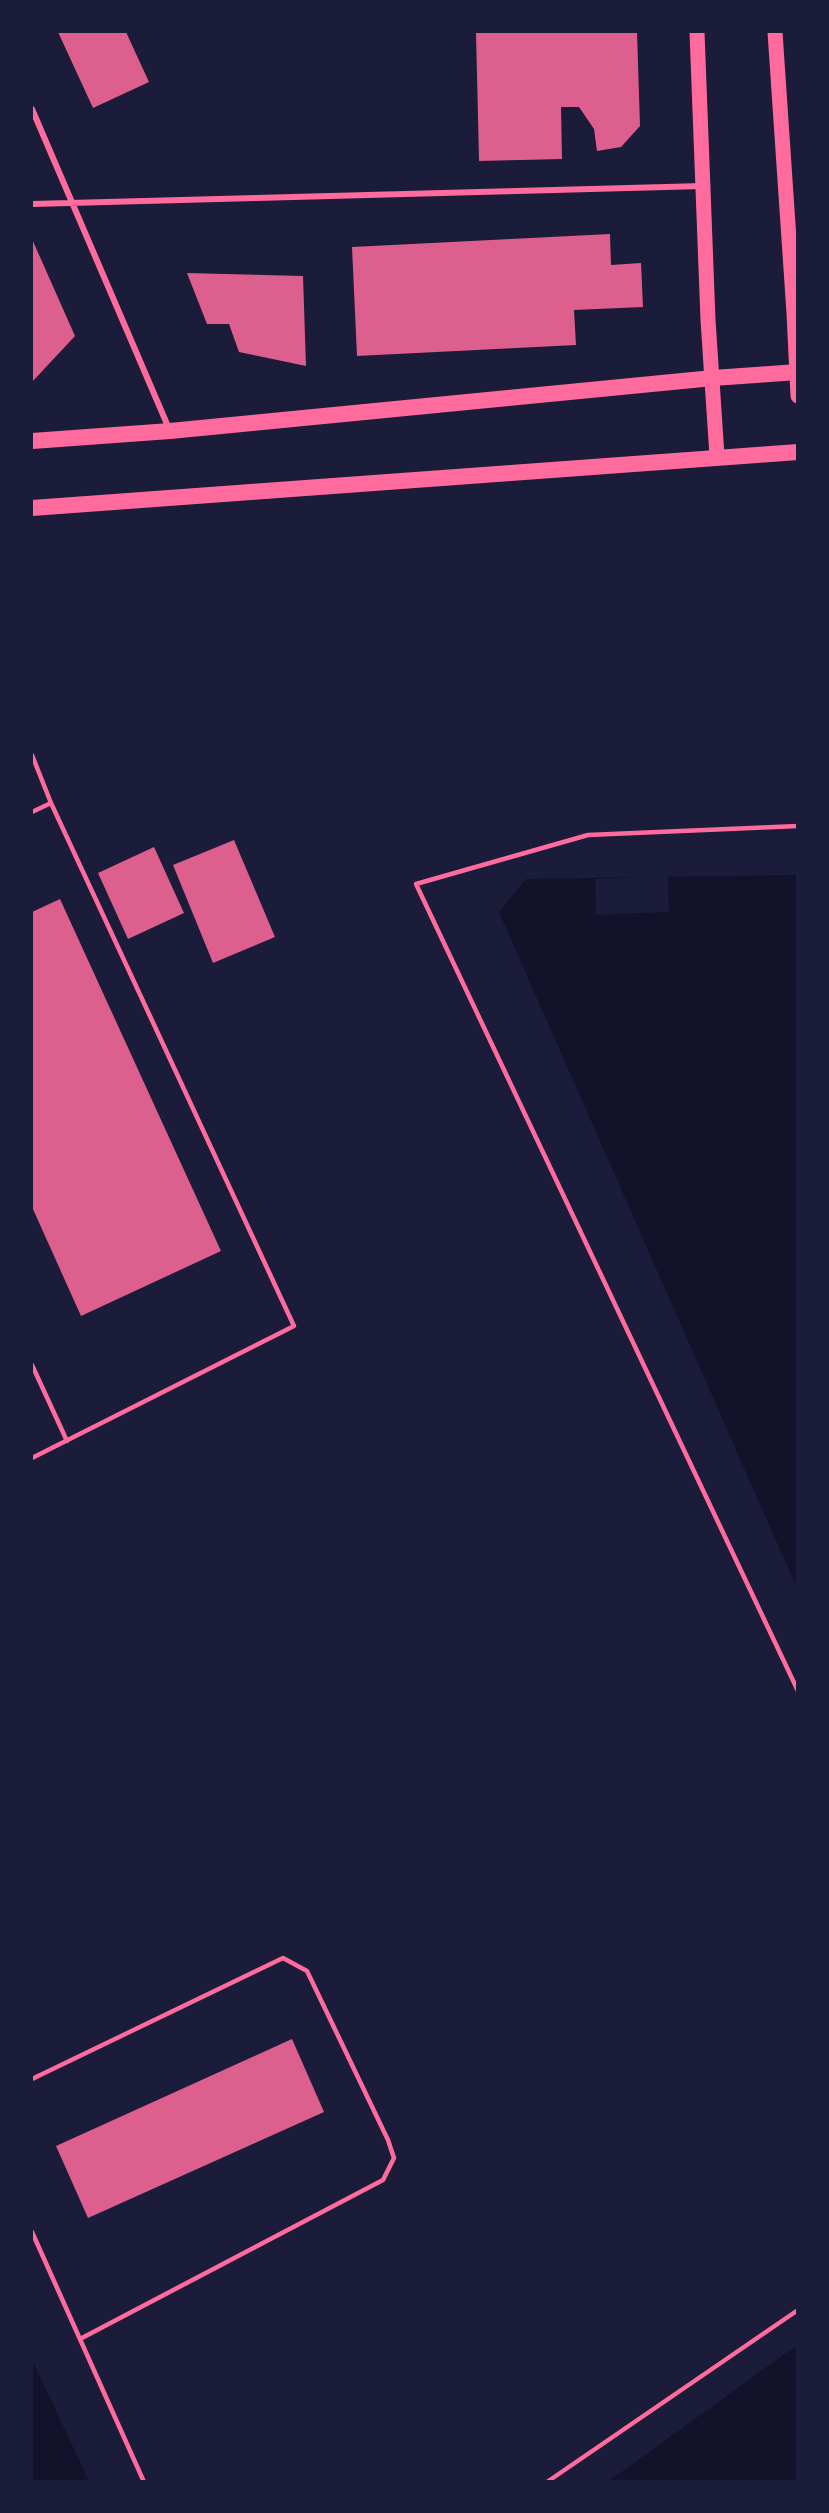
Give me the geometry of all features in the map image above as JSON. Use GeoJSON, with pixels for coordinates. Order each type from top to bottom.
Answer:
{"type":"FeatureCollection","features":[{"type":"Feature","properties":{"kind":"highway"},"geometry":{"type":"LineString","coordinates":[[32,441],[170,431],[712,378],[797,372]]}},
{"type":"Feature","properties":{"kind":"highway"},"geometry":{"type":"LineString","coordinates":[[37,508],[717,456],[798,452]]}},
{"type":"Feature","properties":{"kind":"main road"},"geometry":{"type":"LineString","coordinates":[[697,32],[708,320],[717,456]]}},
{"type":"Feature","properties":{"kind":"main road"},"geometry":{"type":"LineString","coordinates":[[775,32],[798,396]]}},
{"type":"Feature","properties":{"kind":"street"},"geometry":{"type":"LineString","coordinates":[[32,109],[170,431]]}},
{"type":"Feature","properties":{"kind":"street"},"geometry":{"type":"LineString","coordinates":[[32,204],[704,186]]}},
{"type":"Feature","properties":{"kind":"lane"},"geometry":{"type":"LineString","coordinates":[[32,755],[51,803],[294,1326],[32,1458]]}},
{"type":"Feature","properties":{"kind":"lane"},"geometry":{"type":"LineString","coordinates":[[32,812],[51,803]]}},
{"type":"Feature","properties":{"kind":"lane"},"geometry":{"type":"LineString","coordinates":[[798,826],[588,835],[416,885],[798,1690]]}},
{"type":"Feature","properties":{"kind":"lane"},"geometry":{"type":"LineString","coordinates":[[32,1365],[67,1441]]}},
{"type":"Feature","properties":{"kind":"lane"},"geometry":{"type":"LineString","coordinates":[[32,2079],[283,1958],[307,1971],[388,2140],[394,2158],[382,2180],[80,2339]]}},
{"type":"Feature","properties":{"kind":"lane"},"geometry":{"type":"LineString","coordinates":[[32,2232],[144,2481]]}},
{"type":"Feature","properties":{"kind":"lane"},"geometry":{"type":"LineString","coordinates":[[548,2481],[798,2310]]}},
{"type":"Feature","properties":{"kind":"shaded area"},"geometry":{"type":"Polygon","coordinates":[[[797,875],[797,1588],[499,912],[526,879],[797,875]]]}},
{"type":"Feature","properties":{"kind":"shaded area"},"geometry":{"type":"Polygon","coordinates":[[[797,2345],[797,2481],[609,2481],[797,2345]]]}},
{"type":"Feature","properties":{"kind":"shaded area"},"geometry":{"type":"Polygon","coordinates":[[[32,2360],[89,2481],[32,2481],[32,2360]]]}},
{"type":"Feature","properties":{"kind":"pier"},"geometry":{"type":"Polygon","coordinates":[[[668,876],[669,912],[596,915],[595,879],[668,876]]]}},
{"type":"Feature","properties":{"kind":"building"},"geometry":{"type":"Polygon","coordinates":[[[58,32],[126,32],[149,82],[93,108],[58,32]]]}},
{"type":"Feature","properties":{"kind":"building"},"geometry":{"type":"Polygon","coordinates":[[[476,32],[637,32],[640,126],[621,147],[597,151],[594,129],[579,107],[561,107],[562,159],[479,161],[476,32]]]}},
{"type":"Feature","properties":{"kind":"building"},"geometry":{"type":"Polygon","coordinates":[[[610,234],[611,265],[641,263],[643,307],[574,310],[576,345],[357,356],[352,247],[610,234]]]}},
{"type":"Feature","properties":{"kind":"building"},"geometry":{"type":"Polygon","coordinates":[[[32,239],[75,336],[32,382],[32,239]]]}},
{"type":"Feature","properties":{"kind":"building"},"geometry":{"type":"Polygon","coordinates":[[[187,273],[303,276],[306,366],[239,352],[229,324],[207,324],[187,273]]]}},
{"type":"Feature","properties":{"kind":"building"},"geometry":{"type":"Polygon","coordinates":[[[234,840],[275,937],[213,963],[173,865],[234,840]]]}},
{"type":"Feature","properties":{"kind":"building"},"geometry":{"type":"Polygon","coordinates":[[[154,847],[184,913],[128,939],[98,873],[154,847]]]}},
{"type":"Feature","properties":{"kind":"building"},"geometry":{"type":"Polygon","coordinates":[[[60,899],[221,1251],[81,1316],[32,1207],[32,912],[60,899]]]}},
{"type":"Feature","properties":{"kind":"building"},"geometry":{"type":"Polygon","coordinates":[[[292,2039],[324,2112],[88,2218],[56,2146],[292,2039]]]}}]}
